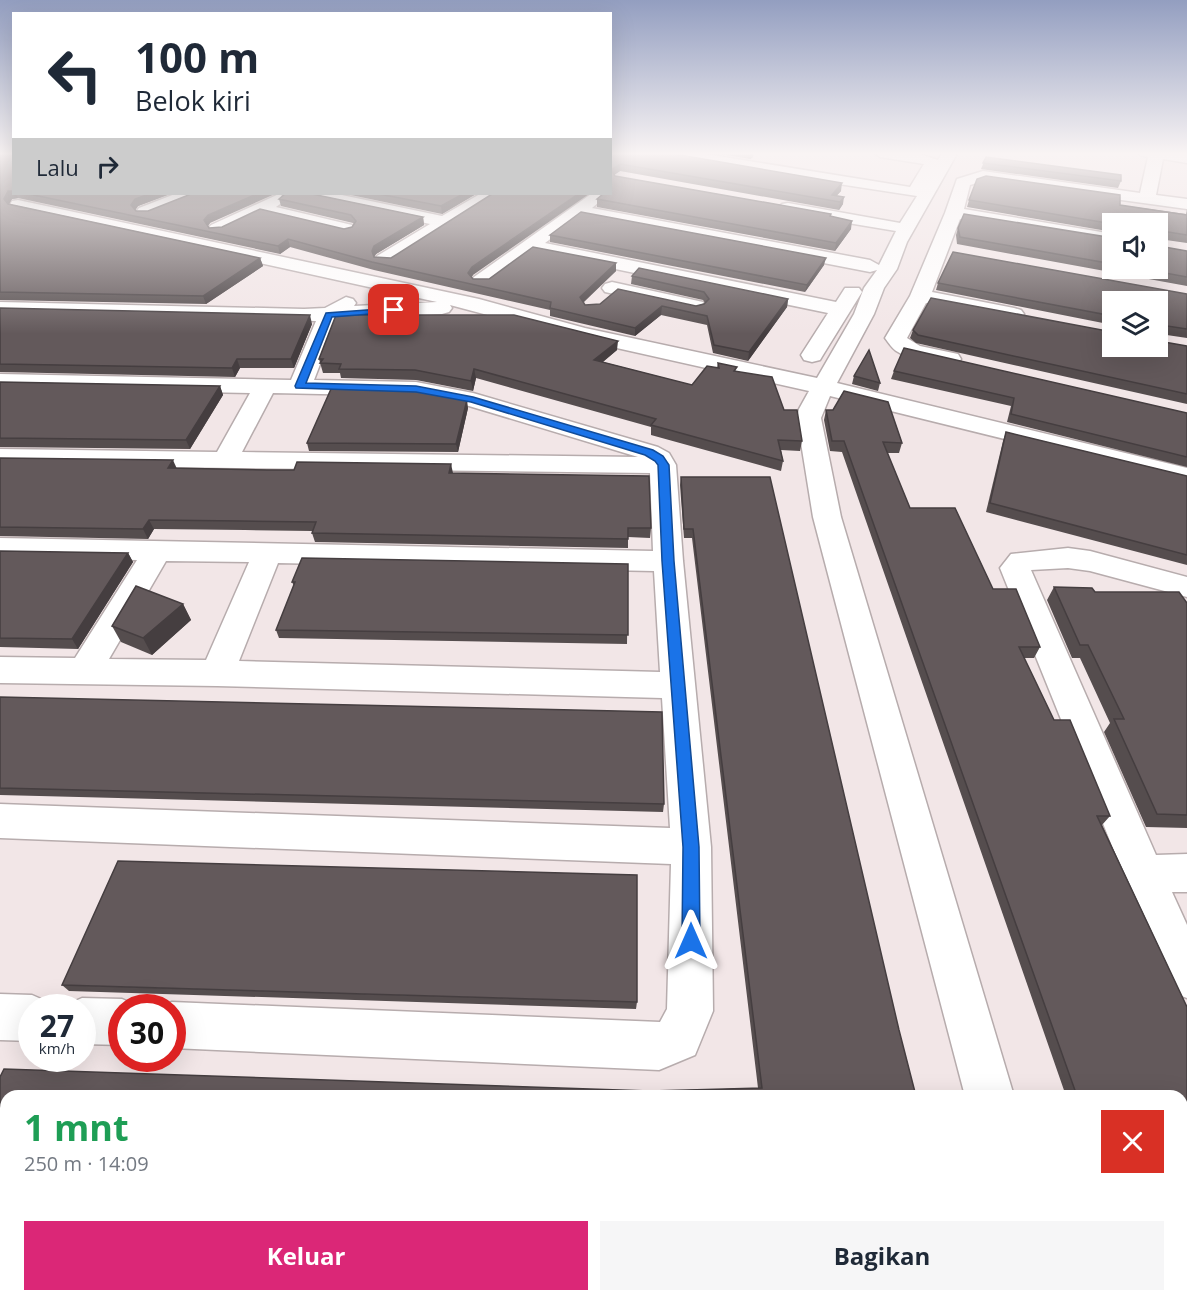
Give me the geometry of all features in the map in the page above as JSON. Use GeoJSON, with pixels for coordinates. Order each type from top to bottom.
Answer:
{"type":"FeatureCollection","features":[{"type":"Feature","properties":{"kind":"street"},"geometry":{"type":"LineString","coordinates":[[34,213],[376,282],[480,306],[581,334],[818,371],[1187,476]]}},
{"type":"Feature","properties":{"kind":"street"},"geometry":{"type":"LineString","coordinates":[[217,229],[250,213]]}},
{"type":"Feature","properties":{"kind":"street"},"geometry":{"type":"LineString","coordinates":[[279,213],[346,229]]}},
{"type":"Feature","properties":{"kind":"street"},"geometry":{"type":"LineString","coordinates":[[319,243],[375,213]]}},
{"type":"Feature","properties":{"kind":"street"},"geometry":{"type":"LineString","coordinates":[[404,213],[444,222]]}},
{"type":"Feature","properties":{"kind":"street"},"geometry":{"type":"LineString","coordinates":[[384,260],[460,213]]}},
{"type":"Feature","properties":{"kind":"street"},"geometry":{"type":"LineString","coordinates":[[481,281],[576,213]]}},
{"type":"Feature","properties":{"kind":"street"},"geometry":{"type":"LineString","coordinates":[[594,213],[870,266]]}},
{"type":"Feature","properties":{"kind":"street"},"geometry":{"type":"LineString","coordinates":[[817,213],[892,226]]}},
{"type":"Feature","properties":{"kind":"street"},"geometry":{"type":"LineString","coordinates":[[901,213],[870,266],[841,309],[818,371],[809,418],[826,517],[988,1090]]}},
{"type":"Feature","properties":{"kind":"street"},"geometry":{"type":"LineString","coordinates":[[818,371],[864,314],[874,288],[887,269],[898,242],[915,213]]}},
{"type":"Feature","properties":{"kind":"street"},"geometry":{"type":"LineString","coordinates":[[966,363],[908,350],[897,342],[896,338],[920,296],[954,213],[1102,237]]}},
{"type":"Feature","properties":{"kind":"street"},"geometry":{"type":"LineString","coordinates":[[530,246],[841,309]]}},
{"type":"Feature","properties":{"kind":"street"},"geometry":{"type":"LineString","coordinates":[[940,249],[964,254]]}},
{"type":"Feature","properties":{"kind":"street"},"geometry":{"type":"LineString","coordinates":[[634,267],[605,294],[696,306]]}},
{"type":"Feature","properties":{"kind":"street"},"geometry":{"type":"LineString","coordinates":[[300,386],[329,314],[376,282]]}},
{"type":"Feature","properties":{"kind":"street"},"geometry":{"type":"LineString","coordinates":[[679,325],[716,284]]}},
{"type":"Feature","properties":{"kind":"street"},"geometry":{"type":"LineString","coordinates":[[920,296],[1034,318]]}},
{"type":"Feature","properties":{"kind":"street"},"geometry":{"type":"LineString","coordinates":[[0,308],[329,314],[480,306]]}},
{"type":"Feature","properties":{"kind":"street"},"geometry":{"type":"LineString","coordinates":[[0,381],[416,389],[473,400],[649,452],[660,459],[663,465],[668,561],[691,847],[690,1011],[678,1038],[659,1046],[186,1026]]}},
{"type":"Feature","properties":{"kind":"street"},"geometry":{"type":"LineString","coordinates":[[225,460],[266,385]]}},
{"type":"Feature","properties":{"kind":"street"},"geometry":{"type":"LineString","coordinates":[[0,457],[663,465]]}},
{"type":"Feature","properties":{"kind":"street"},"geometry":{"type":"LineString","coordinates":[[0,548],[668,561]]}},
{"type":"Feature","properties":{"kind":"street"},"geometry":{"type":"LineString","coordinates":[[85,671],[157,551]]}},
{"type":"Feature","properties":{"kind":"street"},"geometry":{"type":"LineString","coordinates":[[217,673],[268,552]]}},
{"type":"Feature","properties":{"kind":"street"},"geometry":{"type":"LineString","coordinates":[[1187,587],[1078,559],[1022,561],[1015,568],[1187,976]]}},
{"type":"Feature","properties":{"kind":"street"},"geometry":{"type":"LineString","coordinates":[[0,670],[217,673],[678,685]]}},
{"type":"Feature","properties":{"kind":"street"},"geometry":{"type":"LineString","coordinates":[[4,829],[691,847]]}},
{"type":"Feature","properties":{"kind":"street"},"geometry":{"type":"LineString","coordinates":[[1143,874],[1187,873]]}},
{"type":"Feature","properties":{"kind":"street"},"geometry":{"type":"LineString","coordinates":[[0,1017],[18,1018]]}},
{"type":"Feature","properties":{"kind":"building"},"geometry":{"type":"Polygon","coordinates":[[[0,213],[49,213],[260,258],[203,296],[0,292],[0,213]]]}},
{"type":"Feature","properties":{"kind":"building"},"geometry":{"type":"Polygon","coordinates":[[[119,213],[213,213],[204,220],[209,228],[222,227],[252,213],[276,213],[344,229],[352,227],[356,221],[351,215],[341,213],[402,213],[423,217],[374,246],[372,251],[374,257],[391,258],[462,213],[551,213],[472,267],[468,273],[473,279],[489,279],[533,247],[616,263],[580,297],[585,305],[600,304],[618,289],[696,306],[704,304],[709,299],[704,292],[632,276],[639,268],[788,299],[749,352],[714,345],[707,316],[662,306],[635,328],[550,308],[551,302],[372,262],[288,239],[278,246],[119,213]]]}},
{"type":"Feature","properties":{"kind":"building"},"geometry":{"type":"Polygon","coordinates":[[[580,213],[585,213],[826,258],[807,285],[550,235],[580,213]]]}},
{"type":"Feature","properties":{"kind":"building"},"geometry":{"type":"Polygon","coordinates":[[[671,213],[831,214],[830,216],[852,221],[836,243],[671,213]]]}},
{"type":"Feature","properties":{"kind":"building"},"geometry":{"type":"Polygon","coordinates":[[[1045,213],[1172,213],[1187,215],[1187,235],[1168,232],[1168,213],[1102,213],[1102,222],[1045,213]]]}},
{"type":"Feature","properties":{"kind":"building"},"geometry":{"type":"Polygon","coordinates":[[[964,214],[1102,236],[1102,262],[960,237],[958,228],[964,214]]]}},
{"type":"Feature","properties":{"kind":"building"},"geometry":{"type":"Polygon","coordinates":[[[1168,248],[1187,251],[1187,277],[1168,274],[1168,248]]]}},
{"type":"Feature","properties":{"kind":"building"},"geometry":{"type":"Polygon","coordinates":[[[953,252],[1187,294],[1187,329],[1168,326],[1168,291],[1102,291],[1102,314],[938,283],[953,252]]]}},
{"type":"Feature","properties":{"kind":"building"},"geometry":{"type":"Polygon","coordinates":[[[931,298],[1102,330],[1102,357],[1168,357],[1168,343],[1187,346],[1187,394],[918,335],[913,330],[931,298]]]}},
{"type":"Feature","properties":{"kind":"building"},"geometry":{"type":"Polygon","coordinates":[[[0,308],[310,315],[291,359],[237,359],[232,368],[0,364],[0,308]]]}},
{"type":"Feature","properties":{"kind":"building"},"geometry":{"type":"Polygon","coordinates":[[[336,315],[514,315],[618,341],[594,360],[692,385],[707,366],[719,368],[718,363],[737,367],[734,371],[772,377],[784,410],[797,410],[802,441],[778,440],[783,461],[651,425],[656,419],[474,369],[471,381],[415,370],[339,369],[341,364],[320,363],[323,359],[319,359],[336,315]]]}},
{"type":"Feature","properties":{"kind":"building"},"geometry":{"type":"Polygon","coordinates":[[[904,348],[1187,413],[1187,457],[1011,414],[1014,398],[894,371],[904,348]]]}},
{"type":"Feature","properties":{"kind":"building"},"geometry":{"type":"Polygon","coordinates":[[[869,350],[880,383],[854,376],[869,350]]]}},
{"type":"Feature","properties":{"kind":"building"},"geometry":{"type":"Polygon","coordinates":[[[0,382],[220,386],[186,440],[0,438],[0,382]]]}},
{"type":"Feature","properties":{"kind":"building"},"geometry":{"type":"Polygon","coordinates":[[[331,389],[414,390],[467,400],[456,444],[307,443],[331,389]]]}},
{"type":"Feature","properties":{"kind":"building"},"geometry":{"type":"Polygon","coordinates":[[[844,391],[888,402],[902,443],[883,442],[910,508],[955,508],[993,589],[1016,589],[1040,647],[1019,647],[1054,720],[1070,720],[1110,816],[1097,816],[1187,1007],[1187,1090],[1075,1090],[844,441],[832,441],[826,410],[833,410],[844,391]]]}},
{"type":"Feature","properties":{"kind":"building"},"geometry":{"type":"Polygon","coordinates":[[[1006,432],[1187,476],[1187,555],[990,503],[1006,432]]]}},
{"type":"Feature","properties":{"kind":"building"},"geometry":{"type":"Polygon","coordinates":[[[0,458],[173,460],[168,468],[267,470],[294,470],[297,462],[451,464],[449,473],[649,476],[651,528],[628,528],[628,539],[312,533],[316,522],[149,520],[143,529],[0,527],[0,458]]]}},
{"type":"Feature","properties":{"kind":"building"},"geometry":{"type":"Polygon","coordinates":[[[681,477],[770,477],[914,1090],[687,1090],[762,1088],[693,529],[684,529],[681,477]]]}},
{"type":"Feature","properties":{"kind":"building"},"geometry":{"type":"Polygon","coordinates":[[[0,551],[128,553],[72,639],[0,638],[0,551]]]}},
{"type":"Feature","properties":{"kind":"building"},"geometry":{"type":"Polygon","coordinates":[[[302,558],[628,564],[628,635],[276,630],[302,558]]]}},
{"type":"Feature","properties":{"kind":"building"},"geometry":{"type":"Polygon","coordinates":[[[136,586],[183,604],[143,638],[112,626],[136,586]]]}},
{"type":"Feature","properties":{"kind":"building"},"geometry":{"type":"Polygon","coordinates":[[[1054,587],[1092,588],[1095,592],[1179,592],[1187,603],[1187,815],[1157,814],[1114,719],[1124,719],[1088,645],[1080,645],[1054,587]]]}},
{"type":"Feature","properties":{"kind":"building"},"geometry":{"type":"Polygon","coordinates":[[[0,697],[662,712],[664,804],[0,788],[0,697]]]}},
{"type":"Feature","properties":{"kind":"building"},"geometry":{"type":"Polygon","coordinates":[[[118,861],[637,875],[637,1002],[62,985],[118,861]]]}},
{"type":"Feature","properties":{"kind":"building"},"geometry":{"type":"Polygon","coordinates":[[[4,1069],[18,1069],[18,1072],[92,1072],[621,1090],[0,1090],[0,1077],[4,1069]]]}},
{"type":"Feature","properties":{"kind":"route"},"geometry":{"type":"LineString","coordinates":[[394,310],[329,314],[300,386],[416,389],[473,400],[649,452],[660,459],[663,465],[668,561],[691,847],[691,941]]}}]}
